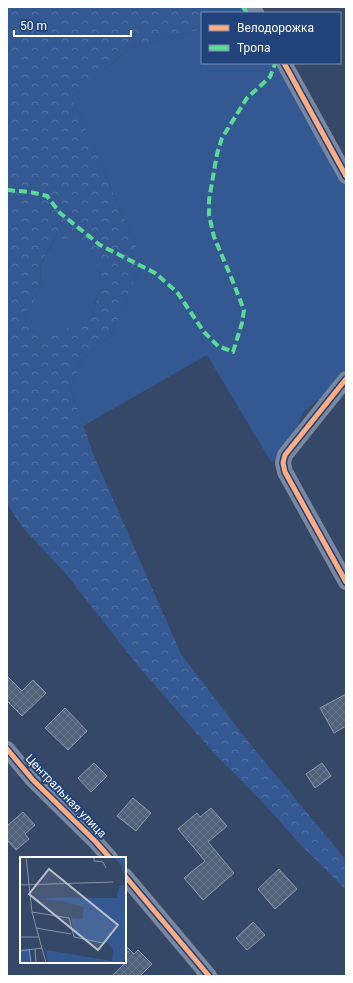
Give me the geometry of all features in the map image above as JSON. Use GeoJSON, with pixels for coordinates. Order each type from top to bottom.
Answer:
{"type":"FeatureCollection","features":[{"type":"Feature","properties":{"kind":"street"},"geometry":{"type":"LineString","coordinates":[[285,64],[346,176]]}},
{"type":"Feature","properties":{"kind":"street"},"geometry":{"type":"LineString","coordinates":[[346,379],[285,455],[283,463],[285,472],[346,582]]}},
{"type":"Feature","properties":{"kind":"street","name":"Центральная улица"},"geometry":{"type":"LineString","coordinates":[[7,749],[33,780],[95,841],[109,857]]}},
{"type":"Feature","properties":{"kind":"street"},"geometry":{"type":"LineString","coordinates":[[126,877],[209,976]]}},
{"type":"Feature","properties":{"kind":"green space"},"geometry":{"type":"Polygon","coordinates":[[[7,7],[217,7],[215,12],[201,12],[201,29],[130,48],[72,97],[142,260],[128,297],[110,337],[82,359],[70,389],[94,456],[181,654],[246,739],[346,860],[346,890],[299,843],[266,806],[213,752],[138,666],[66,574],[23,528],[7,504],[7,7]],[[72,238],[54,239],[40,266],[41,285],[34,301],[23,316],[32,331],[46,341],[60,331],[92,316],[99,291],[100,272],[92,256],[72,238]]]}},
{"type":"Feature","properties":{"kind":"green space"},"geometry":{"type":"Polygon","coordinates":[[[217,7],[248,7],[250,12],[215,12],[217,7]]]}},
{"type":"Feature","properties":{"kind":"green space"},"geometry":{"type":"Polygon","coordinates":[[[201,29],[201,64],[280,64],[346,184],[346,370],[329,391],[303,412],[287,453],[271,462],[207,355],[83,426],[70,389],[82,359],[110,337],[128,297],[142,260],[72,97],[130,48],[201,29]]]}},
{"type":"Feature","properties":{"kind":"green space"},"geometry":{"type":"Polygon","coordinates":[[[55,238],[72,238],[86,249],[98,263],[101,282],[92,316],[60,331],[46,341],[32,331],[23,316],[34,301],[41,285],[40,266],[55,238]]]}},
{"type":"Feature","properties":{"kind":"building"},"geometry":{"type":"Polygon","coordinates":[[[7,676],[22,691],[33,680],[46,693],[22,716],[7,701],[7,676]]]}},
{"type":"Feature","properties":{"kind":"building"},"geometry":{"type":"Polygon","coordinates":[[[346,694],[346,726],[334,733],[320,708],[346,694]]]}},
{"type":"Feature","properties":{"kind":"building"},"geometry":{"type":"Polygon","coordinates":[[[65,708],[87,731],[68,750],[45,728],[65,708]]]}},
{"type":"Feature","properties":{"kind":"building"},"geometry":{"type":"Polygon","coordinates":[[[94,763],[107,776],[91,792],[78,778],[94,763]]]}},
{"type":"Feature","properties":{"kind":"building"},"geometry":{"type":"Polygon","coordinates":[[[322,763],[331,776],[315,788],[306,774],[322,763]]]}},
{"type":"Feature","properties":{"kind":"building"},"geometry":{"type":"Polygon","coordinates":[[[133,798],[151,813],[136,831],[117,816],[133,798]]]}},
{"type":"Feature","properties":{"kind":"building"},"geometry":{"type":"Polygon","coordinates":[[[211,808],[227,826],[208,842],[234,873],[203,900],[184,878],[205,861],[178,829],[197,813],[200,817],[211,808]]]}},
{"type":"Feature","properties":{"kind":"building"},"geometry":{"type":"Polygon","coordinates":[[[23,812],[35,825],[25,834],[29,839],[16,850],[7,840],[7,826],[23,812]]]}},
{"type":"Feature","properties":{"kind":"building"},"geometry":{"type":"Polygon","coordinates":[[[279,869],[297,889],[275,909],[258,889],[279,869]]]}},
{"type":"Feature","properties":{"kind":"building"},"geometry":{"type":"Polygon","coordinates":[[[253,922],[265,935],[247,950],[236,938],[253,922]]]}},
{"type":"Feature","properties":{"kind":"building"},"geometry":{"type":"Polygon","coordinates":[[[126,946],[134,954],[138,950],[152,964],[140,976],[112,976],[126,963],[126,946]]]}},
{"type":"Feature","properties":{"kind":"marked path"},"geometry":{"type":"LineString","coordinates":[[243,7],[246,12]]}},
{"type":"Feature","properties":{"kind":"marked path"},"geometry":{"type":"LineString","coordinates":[[7,190],[30,192],[47,196],[60,213],[100,245],[155,273],[177,292],[204,332],[218,346],[233,352],[242,323],[244,310],[214,237],[209,215],[209,200],[217,154],[222,138],[247,98],[270,77],[275,64]]}},
{"type":"Feature","properties":{"kind":"cycle path"},"geometry":{"type":"LineString","coordinates":[[285,64],[346,176]]}},
{"type":"Feature","properties":{"kind":"cycle path"},"geometry":{"type":"LineString","coordinates":[[346,379],[285,455],[283,463],[285,472],[346,582]]}},
{"type":"Feature","properties":{"kind":"cycle path"},"geometry":{"type":"LineString","coordinates":[[7,749],[33,780],[95,841],[109,857]]}},
{"type":"Feature","properties":{"kind":"cycle path"},"geometry":{"type":"LineString","coordinates":[[126,877],[209,976]]}}]}
